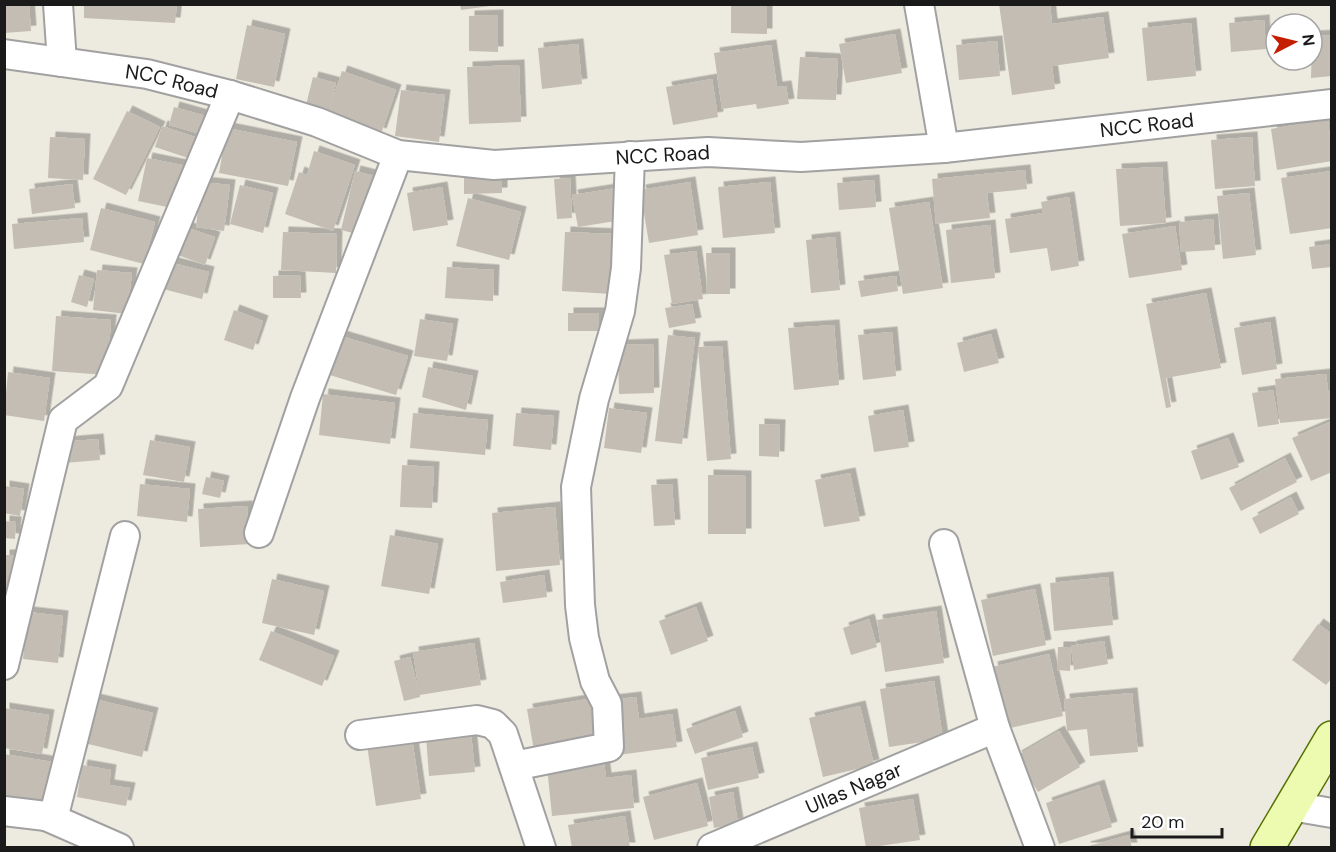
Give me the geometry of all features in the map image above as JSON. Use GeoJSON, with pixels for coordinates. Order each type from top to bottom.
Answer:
{"type":"FeatureCollection","features":[{"type":"Feature","properties":{"kind":"main road"},"geometry":{"type":"LineString","coordinates":[[1268,848],[1332,738]]}},
{"type":"Feature","properties":{"kind":"street"},"geometry":{"type":"LineString","coordinates":[[58,4],[62,62]]}},
{"type":"Feature","properties":{"kind":"street"},"geometry":{"type":"LineString","coordinates":[[919,4],[944,148]]}},
{"type":"Feature","properties":{"kind":"street","name":"NCC Road"},"geometry":{"type":"LineString","coordinates":[[4,54],[147,74],[231,95],[317,122],[398,155],[494,165],[708,152],[801,157],[944,148],[1332,104]]}},
{"type":"Feature","properties":{"kind":"street"},"geometry":{"type":"LineString","coordinates":[[4,665],[63,420],[108,386],[231,95]]}},
{"type":"Feature","properties":{"kind":"street"},"geometry":{"type":"LineString","coordinates":[[259,533],[305,398],[398,155]]}},
{"type":"Feature","properties":{"kind":"street"},"geometry":{"type":"LineString","coordinates":[[514,766],[609,747],[607,704],[595,681],[584,638],[580,605],[576,487],[594,399],[620,311],[626,268],[630,156]]}},
{"type":"Feature","properties":{"kind":"street"},"geometry":{"type":"LineString","coordinates":[[46,816],[55,812],[124,536]]}},
{"type":"Feature","properties":{"kind":"street"},"geometry":{"type":"LineString","coordinates":[[944,544],[995,728],[1040,848]]}},
{"type":"Feature","properties":{"kind":"street"},"geometry":{"type":"LineString","coordinates":[[360,735],[485,720],[499,728],[541,848]]}},
{"type":"Feature","properties":{"kind":"street","name":"Ullas Nagar"},"geometry":{"type":"LineString","coordinates":[[712,848],[995,728]]}},
{"type":"Feature","properties":{"kind":"street"},"geometry":{"type":"LineString","coordinates":[[1291,806],[1332,813]]}},
{"type":"Feature","properties":{"kind":"street"},"geometry":{"type":"LineString","coordinates":[[4,811],[46,816],[119,848]]}},
{"type":"Feature","properties":{"kind":"building"},"geometry":{"type":"Polygon","coordinates":[[[4,4],[29,4],[31,31],[4,33],[4,4]]]}},
{"type":"Feature","properties":{"kind":"building"},"geometry":{"type":"Polygon","coordinates":[[[84,4],[177,4],[175,23],[84,18],[84,4]]]}},
{"type":"Feature","properties":{"kind":"building"},"geometry":{"type":"Polygon","coordinates":[[[460,4],[490,4],[490,6],[461,10],[460,4]]]}},
{"type":"Feature","properties":{"kind":"building"},"geometry":{"type":"Polygon","coordinates":[[[731,4],[767,4],[767,34],[731,33],[731,4]]]}},
{"type":"Feature","properties":{"kind":"building"},"geometry":{"type":"Polygon","coordinates":[[[999,4],[1050,4],[1052,24],[1103,17],[1109,58],[1052,66],[1055,89],[1012,95],[999,4]]]}},
{"type":"Feature","properties":{"kind":"building"},"geometry":{"type":"Polygon","coordinates":[[[498,15],[498,52],[469,51],[469,16],[498,15]]]}},
{"type":"Feature","properties":{"kind":"building"},"geometry":{"type":"Polygon","coordinates":[[[1264,20],[1264,49],[1231,52],[1229,23],[1264,20]]]}},
{"type":"Feature","properties":{"kind":"building"},"geometry":{"type":"Polygon","coordinates":[[[1191,23],[1196,76],[1147,81],[1142,28],[1191,23]]]}},
{"type":"Feature","properties":{"kind":"building"},"geometry":{"type":"Polygon","coordinates":[[[247,25],[285,34],[274,87],[236,79],[247,25]]]}},
{"type":"Feature","properties":{"kind":"building"},"geometry":{"type":"Polygon","coordinates":[[[895,34],[902,73],[846,83],[839,44],[895,34]]]}},
{"type":"Feature","properties":{"kind":"building"},"geometry":{"type":"Polygon","coordinates":[[[1324,35],[1332,35],[1332,76],[1311,78],[1311,72],[1324,72],[1324,35]]]}},
{"type":"Feature","properties":{"kind":"building"},"geometry":{"type":"Polygon","coordinates":[[[997,41],[1000,76],[959,80],[956,45],[997,41]]]}},
{"type":"Feature","properties":{"kind":"building"},"geometry":{"type":"Polygon","coordinates":[[[578,44],[582,84],[542,89],[538,48],[578,44]]]}},
{"type":"Feature","properties":{"kind":"building"},"geometry":{"type":"Polygon","coordinates":[[[771,45],[777,87],[786,86],[789,104],[757,109],[756,104],[722,109],[714,53],[771,45]]]}},
{"type":"Feature","properties":{"kind":"building"},"geometry":{"type":"Polygon","coordinates":[[[800,57],[838,59],[836,100],[797,99],[800,57]]]}},
{"type":"Feature","properties":{"kind":"building"},"geometry":{"type":"Polygon","coordinates":[[[519,65],[521,122],[469,124],[467,67],[519,65]]]}},
{"type":"Feature","properties":{"kind":"building"},"geometry":{"type":"Polygon","coordinates":[[[342,71],[396,90],[381,134],[327,116],[329,111],[306,105],[313,77],[336,83],[330,107],[342,71]]]}},
{"type":"Feature","properties":{"kind":"building"},"geometry":{"type":"Polygon","coordinates":[[[712,79],[718,117],[673,125],[666,87],[712,79]]]}},
{"type":"Feature","properties":{"kind":"building"},"geometry":{"type":"Polygon","coordinates":[[[401,90],[445,95],[439,142],[395,136],[401,90]]]}},
{"type":"Feature","properties":{"kind":"building"},"geometry":{"type":"Polygon","coordinates":[[[174,107],[206,116],[201,134],[169,125],[174,107]]]}},
{"type":"Feature","properties":{"kind":"building"},"geometry":{"type":"Polygon","coordinates":[[[127,111],[160,127],[126,195],[93,179],[127,111]]]}},
{"type":"Feature","properties":{"kind":"building"},"geometry":{"type":"Polygon","coordinates":[[[1328,119],[1332,161],[1277,170],[1271,129],[1328,119]]]}},
{"type":"Feature","properties":{"kind":"building"},"geometry":{"type":"Polygon","coordinates":[[[162,126],[201,139],[194,160],[155,147],[162,126]]]}},
{"type":"Feature","properties":{"kind":"building"},"geometry":{"type":"Polygon","coordinates":[[[227,128],[297,142],[288,186],[219,173],[227,128]]]}},
{"type":"Feature","properties":{"kind":"building"},"geometry":{"type":"Polygon","coordinates":[[[50,137],[85,139],[83,180],[48,178],[50,137]]]}},
{"type":"Feature","properties":{"kind":"building"},"geometry":{"type":"Polygon","coordinates":[[[1252,137],[1255,186],[1215,189],[1211,140],[1252,137]]]}},
{"type":"Feature","properties":{"kind":"building"},"geometry":{"type":"Polygon","coordinates":[[[314,151],[355,165],[333,231],[285,214],[299,172],[307,175],[314,151]]]}},
{"type":"Feature","properties":{"kind":"building"},"geometry":{"type":"Polygon","coordinates":[[[147,158],[187,166],[177,209],[138,201],[147,158]]]}},
{"type":"Feature","properties":{"kind":"building"},"geometry":{"type":"Polygon","coordinates":[[[1162,167],[1166,223],[1120,226],[1116,169],[1162,167]]]}},
{"type":"Feature","properties":{"kind":"building"},"geometry":{"type":"Polygon","coordinates":[[[1025,170],[1027,189],[987,193],[990,218],[936,224],[932,179],[1025,170]]]}},
{"type":"Feature","properties":{"kind":"building"},"geometry":{"type":"Polygon","coordinates":[[[355,171],[379,177],[365,236],[341,230],[355,171]]]}},
{"type":"Feature","properties":{"kind":"building"},"geometry":{"type":"Polygon","coordinates":[[[1332,171],[1332,228],[1290,234],[1281,178],[1332,171]]]}},
{"type":"Feature","properties":{"kind":"building"},"geometry":{"type":"Polygon","coordinates":[[[502,177],[502,193],[464,194],[464,178],[502,177]]]}},
{"type":"Feature","properties":{"kind":"building"},"geometry":{"type":"Polygon","coordinates":[[[570,178],[572,218],[557,219],[554,179],[570,178]]]}},
{"type":"Feature","properties":{"kind":"building"},"geometry":{"type":"Polygon","coordinates":[[[874,180],[876,207],[839,210],[837,183],[874,180]]]}},
{"type":"Feature","properties":{"kind":"building"},"geometry":{"type":"Polygon","coordinates":[[[201,182],[230,185],[224,231],[196,227],[201,182]]]}},
{"type":"Feature","properties":{"kind":"building"},"geometry":{"type":"Polygon","coordinates":[[[690,182],[698,235],[649,243],[640,190],[690,182]]]}},
{"type":"Feature","properties":{"kind":"building"},"geometry":{"type":"Polygon","coordinates":[[[770,182],[775,233],[723,238],[718,187],[770,182]]]}},
{"type":"Feature","properties":{"kind":"building"},"geometry":{"type":"Polygon","coordinates":[[[72,184],[75,208],[32,214],[29,189],[72,184]]]}},
{"type":"Feature","properties":{"kind":"building"},"geometry":{"type":"Polygon","coordinates":[[[240,185],[273,193],[263,233],[230,224],[240,185]]]}},
{"type":"Feature","properties":{"kind":"building"},"geometry":{"type":"Polygon","coordinates":[[[442,187],[448,225],[413,231],[407,193],[442,187]]]}},
{"type":"Feature","properties":{"kind":"building"},"geometry":{"type":"Polygon","coordinates":[[[617,188],[622,220],[578,227],[572,195],[617,188]]]}},
{"type":"Feature","properties":{"kind":"building"},"geometry":{"type":"Polygon","coordinates":[[[1249,193],[1256,255],[1223,259],[1217,196],[1249,193]]]}},
{"type":"Feature","properties":{"kind":"building"},"geometry":{"type":"Polygon","coordinates":[[[1069,197],[1079,266],[1051,271],[1047,248],[1010,253],[1005,219],[1043,213],[1041,202],[1069,197]]]}},
{"type":"Feature","properties":{"kind":"building"},"geometry":{"type":"Polygon","coordinates":[[[468,198],[521,212],[509,260],[456,246],[468,198]]]}},
{"type":"Feature","properties":{"kind":"building"},"geometry":{"type":"Polygon","coordinates":[[[929,202],[943,288],[903,294],[889,208],[929,202]]]}},
{"type":"Feature","properties":{"kind":"building"},"geometry":{"type":"Polygon","coordinates":[[[101,208],[155,222],[144,264],[90,250],[101,208]]]}},
{"type":"Feature","properties":{"kind":"building"},"geometry":{"type":"Polygon","coordinates":[[[82,218],[84,242],[14,249],[12,224],[82,218]]]}},
{"type":"Feature","properties":{"kind":"building"},"geometry":{"type":"Polygon","coordinates":[[[1213,219],[1215,250],[1181,252],[1179,222],[1213,219]]]}},
{"type":"Feature","properties":{"kind":"building"},"geometry":{"type":"Polygon","coordinates":[[[990,225],[995,278],[951,283],[946,230],[990,225]]]}},
{"type":"Feature","properties":{"kind":"building"},"geometry":{"type":"Polygon","coordinates":[[[1175,226],[1182,270],[1129,278],[1122,234],[1175,226]]]}},
{"type":"Feature","properties":{"kind":"building"},"geometry":{"type":"Polygon","coordinates":[[[185,227],[215,237],[205,265],[175,254],[185,227]]]}},
{"type":"Feature","properties":{"kind":"building"},"geometry":{"type":"Polygon","coordinates":[[[283,232],[337,234],[336,273],[281,270],[283,232]]]}},
{"type":"Feature","properties":{"kind":"building"},"geometry":{"type":"Polygon","coordinates":[[[565,232],[615,234],[612,294],[562,291],[565,232]]]}},
{"type":"Feature","properties":{"kind":"building"},"geometry":{"type":"Polygon","coordinates":[[[835,237],[840,290],[811,293],[806,240],[835,237]]]}},
{"type":"Feature","properties":{"kind":"building"},"geometry":{"type":"Polygon","coordinates":[[[1332,244],[1332,267],[1312,269],[1309,247],[1332,244]]]}},
{"type":"Feature","properties":{"kind":"building"},"geometry":{"type":"Polygon","coordinates":[[[696,251],[703,299],[672,304],[664,255],[696,251]]]}},
{"type":"Feature","properties":{"kind":"building"},"geometry":{"type":"Polygon","coordinates":[[[706,253],[730,253],[730,294],[707,294],[706,253]]]}},
{"type":"Feature","properties":{"kind":"building"},"geometry":{"type":"Polygon","coordinates":[[[165,261],[209,272],[202,299],[159,288],[165,261]]]}},
{"type":"Feature","properties":{"kind":"building"},"geometry":{"type":"Polygon","coordinates":[[[447,267],[494,270],[493,301],[445,298],[447,267]]]}},
{"type":"Feature","properties":{"kind":"building"},"geometry":{"type":"Polygon","coordinates":[[[97,270],[132,273],[127,314],[93,310],[97,270]]]}},
{"type":"Feature","properties":{"kind":"building"},"geometry":{"type":"Polygon","coordinates":[[[79,275],[94,279],[87,307],[71,302],[79,275]]]}},
{"type":"Feature","properties":{"kind":"building"},"geometry":{"type":"Polygon","coordinates":[[[300,275],[301,298],[273,298],[273,276],[300,275]]]}},
{"type":"Feature","properties":{"kind":"building"},"geometry":{"type":"Polygon","coordinates":[[[896,276],[898,291],[861,297],[858,281],[896,276]]]}},
{"type":"Feature","properties":{"kind":"building"},"geometry":{"type":"Polygon","coordinates":[[[1206,293],[1221,368],[1166,378],[1171,407],[1166,408],[1146,304],[1206,293]]]}},
{"type":"Feature","properties":{"kind":"building"},"geometry":{"type":"Polygon","coordinates":[[[692,304],[696,323],[669,328],[665,308],[692,304]]]}},
{"type":"Feature","properties":{"kind":"building"},"geometry":{"type":"Polygon","coordinates":[[[234,310],[263,321],[253,350],[224,340],[234,310]]]}},
{"type":"Feature","properties":{"kind":"building"},"geometry":{"type":"Polygon","coordinates":[[[568,313],[599,313],[599,331],[568,331],[568,313]]]}},
{"type":"Feature","properties":{"kind":"building"},"geometry":{"type":"Polygon","coordinates":[[[56,316],[111,320],[107,375],[52,371],[56,316]]]}},
{"type":"Feature","properties":{"kind":"building"},"geometry":{"type":"Polygon","coordinates":[[[420,319],[453,324],[447,361],[414,356],[420,319]]]}},
{"type":"Feature","properties":{"kind":"building"},"geometry":{"type":"Polygon","coordinates":[[[1270,322],[1277,369],[1242,375],[1234,328],[1270,322]]]}},
{"type":"Feature","properties":{"kind":"building"},"geometry":{"type":"Polygon","coordinates":[[[834,325],[839,385],[794,390],[788,328],[834,325]]]}},
{"type":"Feature","properties":{"kind":"building"},"geometry":{"type":"Polygon","coordinates":[[[892,332],[896,376],[863,380],[858,335],[892,332]]]}},
{"type":"Feature","properties":{"kind":"building"},"geometry":{"type":"Polygon","coordinates":[[[334,334],[408,356],[396,395],[323,373],[334,334]]]}},
{"type":"Feature","properties":{"kind":"building"},"geometry":{"type":"Polygon","coordinates":[[[991,334],[999,363],[964,372],[957,343],[991,334]]]}},
{"type":"Feature","properties":{"kind":"building"},"geometry":{"type":"Polygon","coordinates":[[[668,335],[695,338],[682,444],[655,441],[668,335]]]}},
{"type":"Feature","properties":{"kind":"building"},"geometry":{"type":"Polygon","coordinates":[[[653,344],[654,393],[619,394],[618,345],[653,344]]]}},
{"type":"Feature","properties":{"kind":"building"},"geometry":{"type":"Polygon","coordinates":[[[722,346],[731,459],[707,461],[698,347],[722,346]]]}},
{"type":"Feature","properties":{"kind":"building"},"geometry":{"type":"Polygon","coordinates":[[[428,367],[473,376],[466,410],[422,397],[428,367]]]}},
{"type":"Feature","properties":{"kind":"building"},"geometry":{"type":"Polygon","coordinates":[[[8,372],[50,378],[44,421],[4,415],[8,372]]]}},
{"type":"Feature","properties":{"kind":"building"},"geometry":{"type":"Polygon","coordinates":[[[1326,374],[1328,390],[1332,390],[1332,418],[1280,423],[1275,379],[1326,374]]]}},
{"type":"Feature","properties":{"kind":"building"},"geometry":{"type":"Polygon","coordinates":[[[1273,390],[1279,424],[1258,427],[1252,393],[1273,390]]]}},
{"type":"Feature","properties":{"kind":"building"},"geometry":{"type":"Polygon","coordinates":[[[323,394],[395,403],[390,444],[319,435],[323,394]]]}},
{"type":"Feature","properties":{"kind":"building"},"geometry":{"type":"Polygon","coordinates":[[[609,408],[647,413],[641,453],[604,448],[609,408]]]}},
{"type":"Feature","properties":{"kind":"building"},"geometry":{"type":"Polygon","coordinates":[[[903,410],[909,447],[874,452],[868,416],[903,410]]]}},
{"type":"Feature","properties":{"kind":"building"},"geometry":{"type":"Polygon","coordinates":[[[413,413],[488,420],[485,455],[410,448],[413,413]]]}},
{"type":"Feature","properties":{"kind":"building"},"geometry":{"type":"Polygon","coordinates":[[[516,413],[554,416],[551,450],[513,446],[516,413]]]}},
{"type":"Feature","properties":{"kind":"building"},"geometry":{"type":"Polygon","coordinates":[[[1332,421],[1332,472],[1311,481],[1292,438],[1332,421]]]}},
{"type":"Feature","properties":{"kind":"building"},"geometry":{"type":"Polygon","coordinates":[[[759,424],[780,425],[779,457],[759,456],[759,424]]]}},
{"type":"Feature","properties":{"kind":"building"},"geometry":{"type":"Polygon","coordinates":[[[1228,438],[1239,467],[1201,480],[1191,451],[1228,438]]]}},
{"type":"Feature","properties":{"kind":"building"},"geometry":{"type":"Polygon","coordinates":[[[98,439],[100,460],[64,463],[63,442],[98,439]]]}},
{"type":"Feature","properties":{"kind":"building"},"geometry":{"type":"Polygon","coordinates":[[[150,440],[190,447],[184,482],[143,475],[150,440]]]}},
{"type":"Feature","properties":{"kind":"building"},"geometry":{"type":"Polygon","coordinates":[[[1285,458],[1297,482],[1241,511],[1229,488],[1285,458]]]}},
{"type":"Feature","properties":{"kind":"building"},"geometry":{"type":"Polygon","coordinates":[[[402,465],[434,467],[432,508],[400,507],[402,465]]]}},
{"type":"Feature","properties":{"kind":"building"},"geometry":{"type":"Polygon","coordinates":[[[850,473],[860,521],[824,527],[815,480],[850,473]]]}},
{"type":"Feature","properties":{"kind":"building"},"geometry":{"type":"Polygon","coordinates":[[[708,475],[746,476],[746,534],[708,534],[708,475]]]}},
{"type":"Feature","properties":{"kind":"building"},"geometry":{"type":"Polygon","coordinates":[[[206,477],[224,481],[220,498],[202,494],[206,477]]]}},
{"type":"Feature","properties":{"kind":"building"},"geometry":{"type":"Polygon","coordinates":[[[140,484],[190,489],[187,522],[137,516],[140,484]]]}},
{"type":"Feature","properties":{"kind":"building"},"geometry":{"type":"Polygon","coordinates":[[[672,484],[675,525],[654,526],[651,485],[672,484]]]}},
{"type":"Feature","properties":{"kind":"building"},"geometry":{"type":"Polygon","coordinates":[[[4,486],[24,489],[20,516],[4,513],[4,486]]]}},
{"type":"Feature","properties":{"kind":"building"},"geometry":{"type":"Polygon","coordinates":[[[1291,497],[1299,514],[1260,534],[1252,518],[1291,497]]]}},
{"type":"Feature","properties":{"kind":"building"},"geometry":{"type":"Polygon","coordinates":[[[247,506],[250,544],[200,547],[198,509],[247,506]]]}},
{"type":"Feature","properties":{"kind":"building"},"geometry":{"type":"Polygon","coordinates":[[[555,507],[560,565],[496,571],[492,513],[555,507]]]}},
{"type":"Feature","properties":{"kind":"building"},"geometry":{"type":"Polygon","coordinates":[[[4,521],[16,522],[15,539],[4,538],[4,521]]]}},
{"type":"Feature","properties":{"kind":"building"},"geometry":{"type":"Polygon","coordinates":[[[390,535],[438,544],[429,594],[381,586],[390,535]]]}},
{"type":"Feature","properties":{"kind":"building"},"geometry":{"type":"Polygon","coordinates":[[[4,555],[14,555],[16,598],[4,598],[4,555]]]}},
{"type":"Feature","properties":{"kind":"building"},"geometry":{"type":"Polygon","coordinates":[[[544,575],[547,597],[503,603],[500,582],[544,575]]]}},
{"type":"Feature","properties":{"kind":"building"},"geometry":{"type":"Polygon","coordinates":[[[1108,577],[1113,625],[1054,631],[1050,583],[1108,577]]]}},
{"type":"Feature","properties":{"kind":"building"},"geometry":{"type":"Polygon","coordinates":[[[272,579],[324,591],[314,635],[262,623],[272,579]]]}},
{"type":"Feature","properties":{"kind":"building"},"geometry":{"type":"Polygon","coordinates":[[[1035,589],[1046,645],[993,656],[981,600],[1035,589]]]}},
{"type":"Feature","properties":{"kind":"building"},"geometry":{"type":"Polygon","coordinates":[[[696,607],[708,641],[671,655],[659,621],[696,607]]]}},
{"type":"Feature","properties":{"kind":"building"},"geometry":{"type":"Polygon","coordinates":[[[936,611],[944,663],[885,672],[877,620],[936,611]]]}},
{"type":"Feature","properties":{"kind":"building"},"geometry":{"type":"Polygon","coordinates":[[[28,612],[63,616],[58,663],[23,659],[28,612]]]}},
{"type":"Feature","properties":{"kind":"building"},"geometry":{"type":"Polygon","coordinates":[[[869,619],[877,647],[851,655],[843,628],[869,619]]]}},
{"type":"Feature","properties":{"kind":"building"},"geometry":{"type":"Polygon","coordinates":[[[1318,624],[1332,634],[1332,678],[1326,685],[1292,660],[1318,624]]]}},
{"type":"Feature","properties":{"kind":"building"},"geometry":{"type":"Polygon","coordinates":[[[271,631],[334,656],[322,686],[259,660],[271,631]]]}},
{"type":"Feature","properties":{"kind":"building"},"geometry":{"type":"Polygon","coordinates":[[[1104,641],[1108,664],[1074,670],[1071,646],[1104,641]]]}},
{"type":"Feature","properties":{"kind":"building"},"geometry":{"type":"Polygon","coordinates":[[[474,643],[481,685],[420,695],[420,697],[404,701],[394,661],[410,657],[419,692],[413,652],[474,643]]]}},
{"type":"Feature","properties":{"kind":"building"},"geometry":{"type":"Polygon","coordinates":[[[1058,647],[1071,647],[1070,671],[1057,670],[1058,647]]]}},
{"type":"Feature","properties":{"kind":"building"},"geometry":{"type":"Polygon","coordinates":[[[1049,654],[1063,716],[1006,729],[992,667],[1049,654]]]}},
{"type":"Feature","properties":{"kind":"building"},"geometry":{"type":"Polygon","coordinates":[[[934,681],[943,739],[889,747],[880,689],[934,681]]]}},
{"type":"Feature","properties":{"kind":"building"},"geometry":{"type":"Polygon","coordinates":[[[1132,693],[1138,752],[1090,756],[1087,729],[1067,731],[1064,699],[1132,693]]]}},
{"type":"Feature","properties":{"kind":"building"},"geometry":{"type":"Polygon","coordinates":[[[600,697],[603,745],[535,757],[527,709],[600,697]]]}},
{"type":"Feature","properties":{"kind":"building"},"geometry":{"type":"Polygon","coordinates":[[[636,697],[639,719],[672,714],[677,747],[618,755],[610,700],[636,697]]]}},
{"type":"Feature","properties":{"kind":"building"},"geometry":{"type":"Polygon","coordinates":[[[90,698],[153,713],[142,757],[80,742],[90,698]]]}},
{"type":"Feature","properties":{"kind":"building"},"geometry":{"type":"Polygon","coordinates":[[[860,706],[874,765],[823,777],[809,718],[860,706]]]}},
{"type":"Feature","properties":{"kind":"building"},"geometry":{"type":"Polygon","coordinates":[[[4,708],[49,715],[42,754],[4,748],[4,708]]]}},
{"type":"Feature","properties":{"kind":"building"},"geometry":{"type":"Polygon","coordinates":[[[735,711],[743,737],[695,754],[686,729],[735,711]]]}},
{"type":"Feature","properties":{"kind":"building"},"geometry":{"type":"Polygon","coordinates":[[[1059,731],[1080,767],[1038,792],[1016,756],[1059,731]]]}},
{"type":"Feature","properties":{"kind":"building"},"geometry":{"type":"Polygon","coordinates":[[[471,733],[475,772],[429,776],[426,736],[471,733]]]}},
{"type":"Feature","properties":{"kind":"building"},"geometry":{"type":"Polygon","coordinates":[[[412,738],[421,799],[376,806],[367,745],[412,738]]]}},
{"type":"Feature","properties":{"kind":"building"},"geometry":{"type":"Polygon","coordinates":[[[752,747],[759,778],[708,790],[701,758],[752,747]]]}},
{"type":"Feature","properties":{"kind":"building"},"geometry":{"type":"Polygon","coordinates":[[[4,754],[53,762],[46,803],[4,796],[4,754]]]}},
{"type":"Feature","properties":{"kind":"building"},"geometry":{"type":"Polygon","coordinates":[[[604,762],[606,778],[631,775],[634,808],[552,816],[547,767],[604,762]]]}},
{"type":"Feature","properties":{"kind":"building"},"geometry":{"type":"Polygon","coordinates":[[[82,765],[111,770],[109,785],[130,788],[126,806],[77,797],[82,765]]]}},
{"type":"Feature","properties":{"kind":"building"},"geometry":{"type":"Polygon","coordinates":[[[697,783],[708,826],[654,840],[643,797],[697,783]]]}},
{"type":"Feature","properties":{"kind":"building"},"geometry":{"type":"Polygon","coordinates":[[[1099,785],[1112,827],[1059,844],[1046,803],[1099,785]]]}},
{"type":"Feature","properties":{"kind":"building"},"geometry":{"type":"Polygon","coordinates":[[[733,792],[738,824],[714,828],[709,797],[733,792]]]}},
{"type":"Feature","properties":{"kind":"building"},"geometry":{"type":"Polygon","coordinates":[[[913,799],[920,840],[866,848],[859,808],[913,799]]]}},
{"type":"Feature","properties":{"kind":"building"},"geometry":{"type":"Polygon","coordinates":[[[625,816],[630,848],[572,848],[568,825],[625,816]]]}},
{"type":"Feature","properties":{"kind":"building"},"geometry":{"type":"Polygon","coordinates":[[[1129,835],[1132,848],[1085,848],[1085,847],[1129,835]]]}}]}
